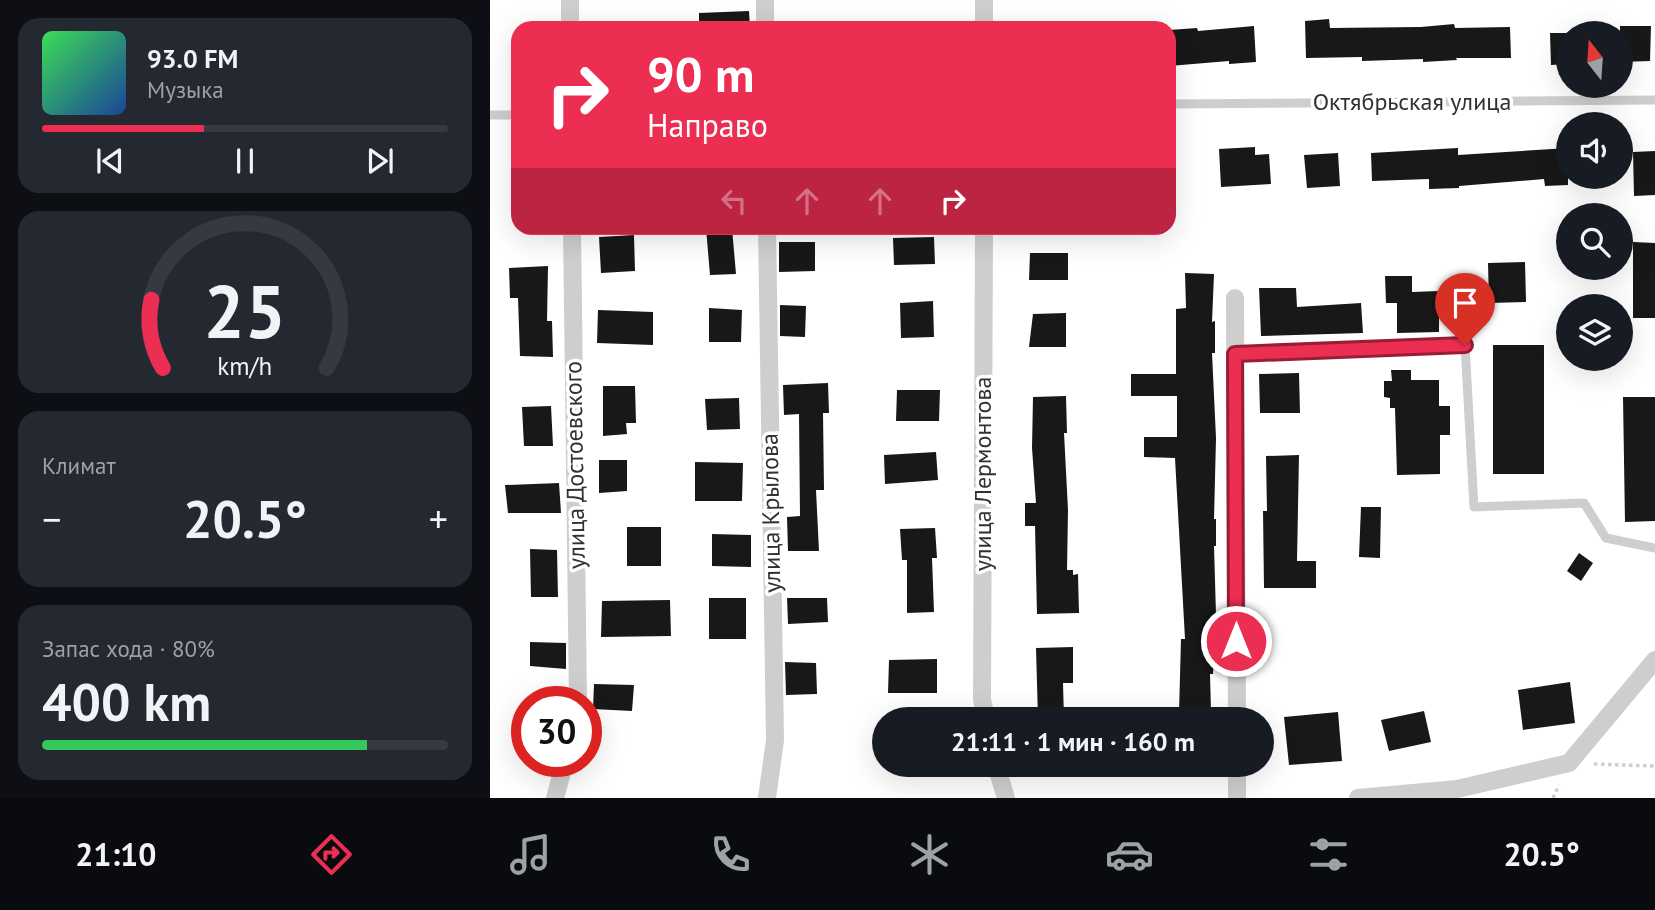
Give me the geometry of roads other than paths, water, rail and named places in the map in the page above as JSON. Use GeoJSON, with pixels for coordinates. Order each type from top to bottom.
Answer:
{"type":"FeatureCollection","features":[{"type":"Feature","properties":{"kind":"street"},"geometry":{"type":"LineString","coordinates":[[570,0],[570,21]]}},
{"type":"Feature","properties":{"kind":"street"},"geometry":{"type":"LineString","coordinates":[[765,0],[765,21]]}},
{"type":"Feature","properties":{"kind":"street"},"geometry":{"type":"LineString","coordinates":[[984,0],[984,21]]}},
{"type":"Feature","properties":{"kind":"street","name":"улица Достоевского"},"geometry":{"type":"LineString","coordinates":[[572,235],[578,686]]}},
{"type":"Feature","properties":{"kind":"street","name":"улица Крылова"},"geometry":{"type":"LineString","coordinates":[[767,235],[775,740],[767,798]]}},
{"type":"Feature","properties":{"kind":"street","name":"улица Лермонтова"},"geometry":{"type":"LineString","coordinates":[[984,235],[984,707]]}},
{"type":"Feature","properties":{"kind":"street"},"geometry":{"type":"LineString","coordinates":[[1235,298],[1237,707]]}},
{"type":"Feature","properties":{"kind":"street"},"geometry":{"type":"LineString","coordinates":[[1358,798],[1457,794],[1570,762],[1655,660]]}},
{"type":"Feature","properties":{"kind":"street"},"geometry":{"type":"LineString","coordinates":[[555,798],[561,777]]}},
{"type":"Feature","properties":{"kind":"street"},"geometry":{"type":"LineString","coordinates":[[1000,777],[1006,798]]}},
{"type":"Feature","properties":{"kind":"street"},"geometry":{"type":"LineString","coordinates":[[1237,777],[1237,798]]}},
{"type":"Feature","properties":{"kind":"lane","name":"Октябрьская улица"},"geometry":{"type":"LineString","coordinates":[[1176,104],[1655,100]]}},
{"type":"Feature","properties":{"kind":"lane"},"geometry":{"type":"LineString","coordinates":[[490,115],[511,115]]}},
{"type":"Feature","properties":{"kind":"lane"},"geometry":{"type":"LineString","coordinates":[[1235,354],[1465,345],[1474,507],[1584,503],[1606,538],[1655,548]]}}]}
